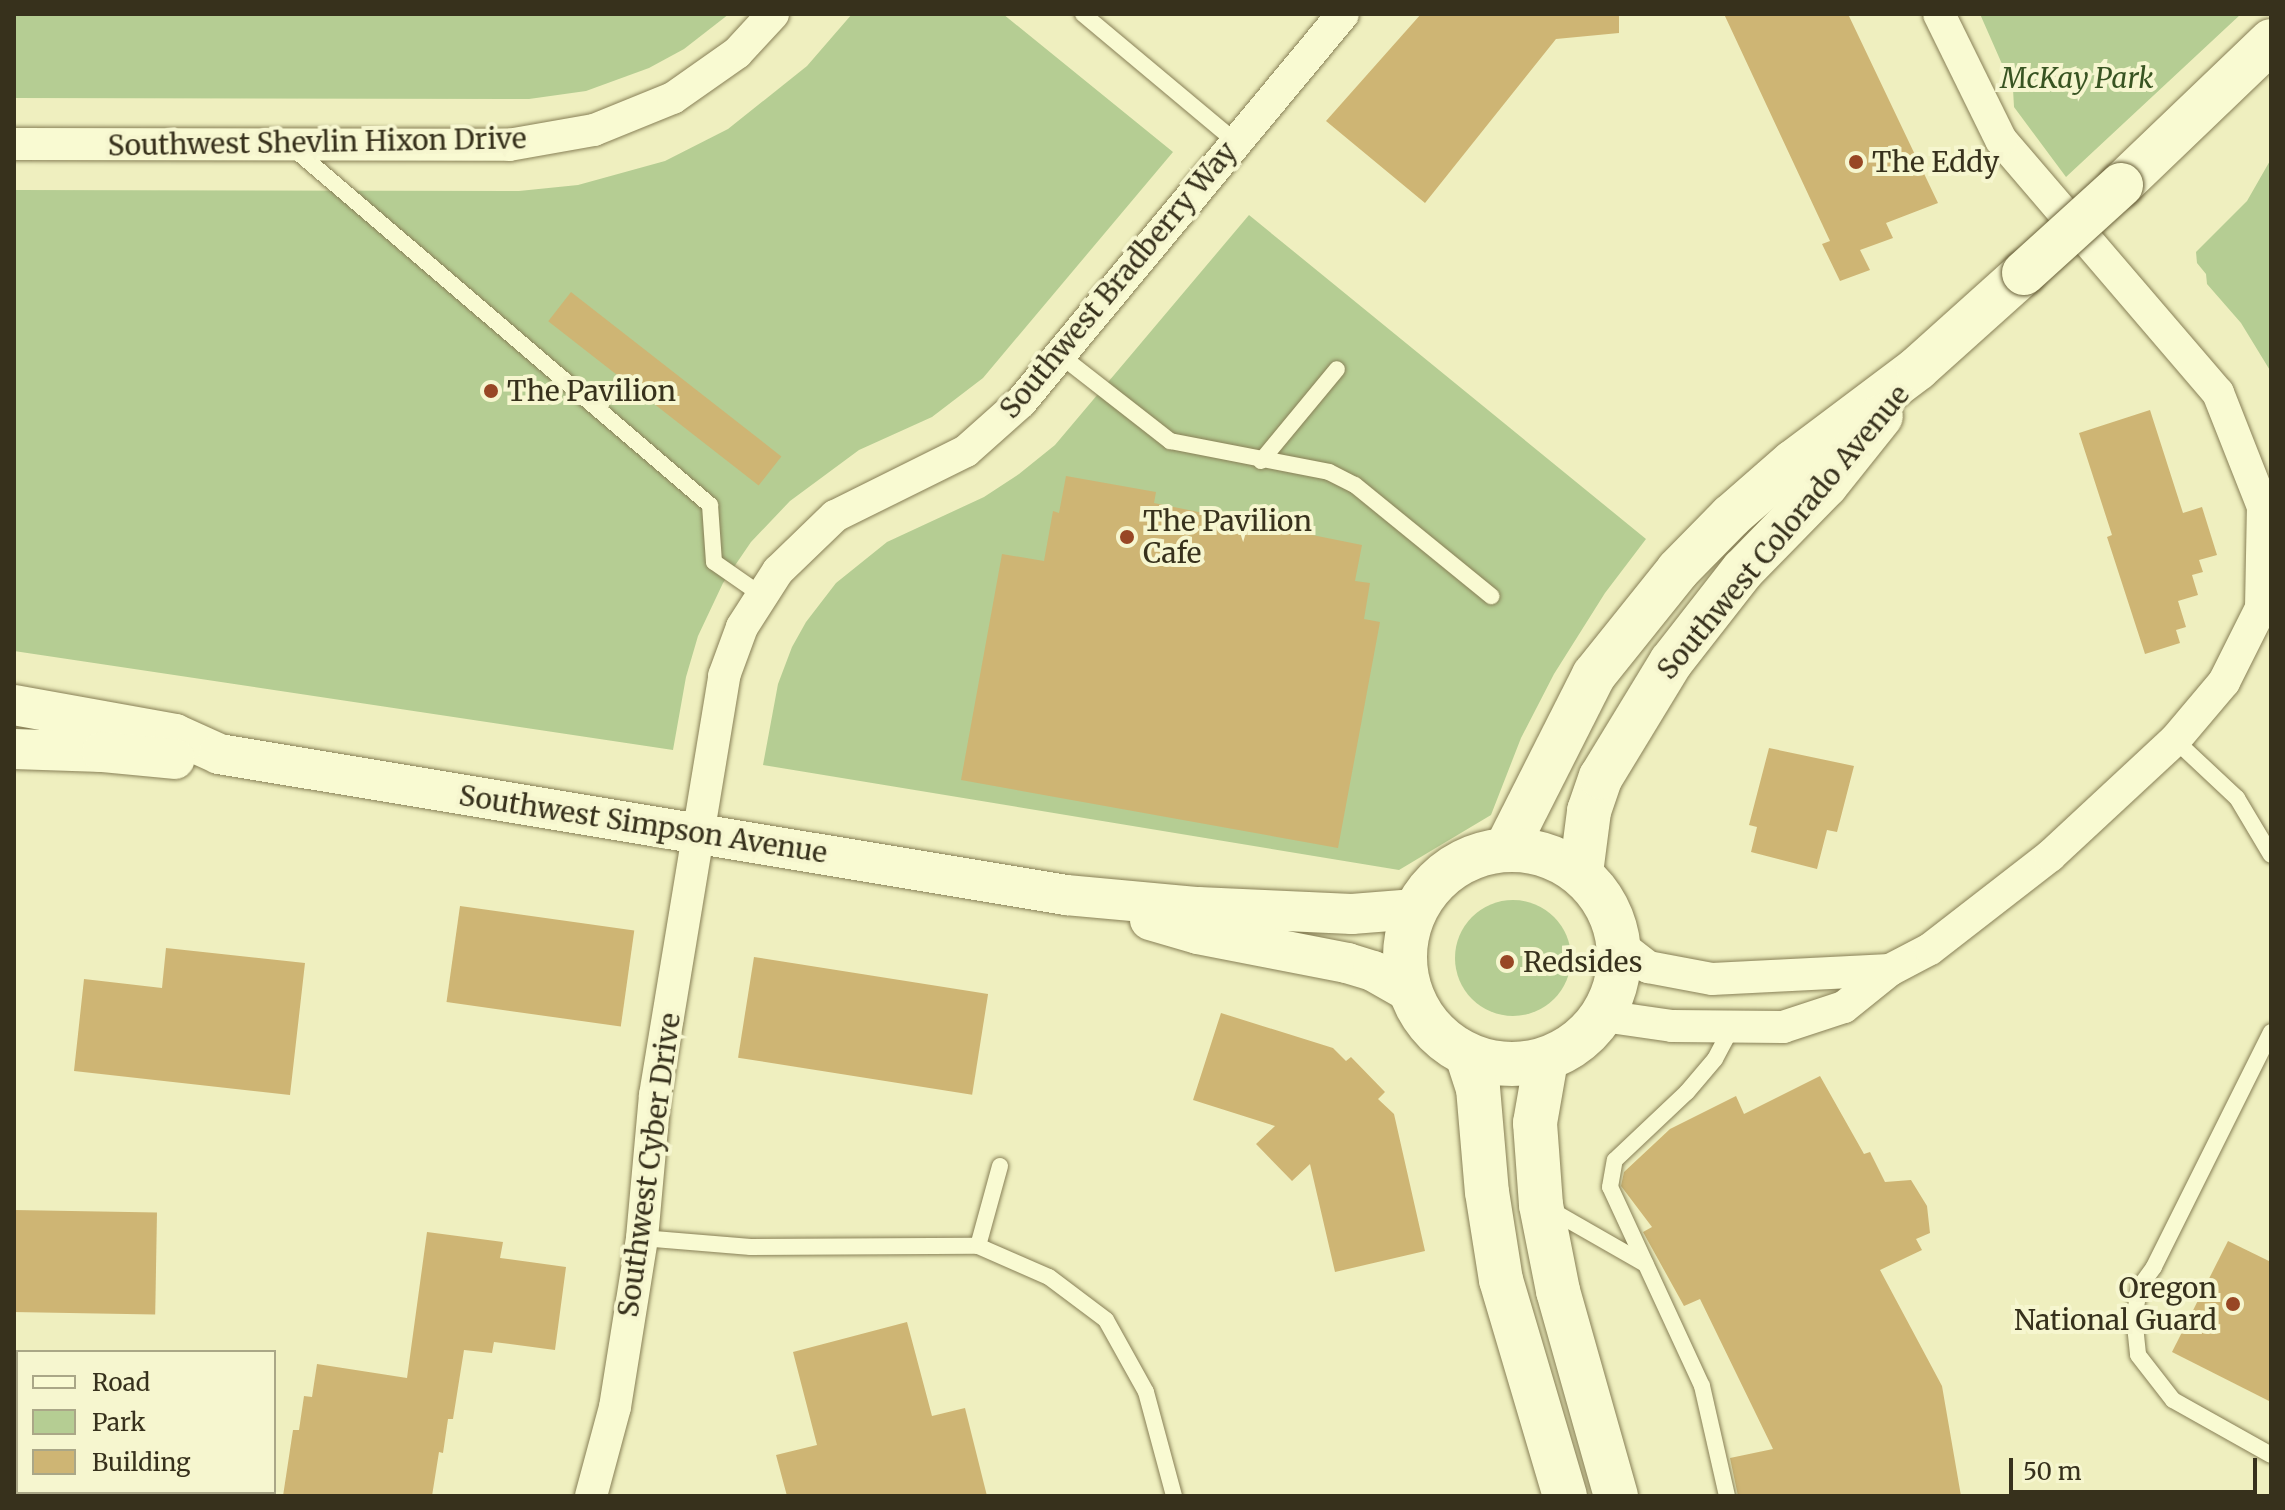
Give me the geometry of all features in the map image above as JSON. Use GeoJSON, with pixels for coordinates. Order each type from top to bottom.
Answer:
{"type":"FeatureCollection","features":[{"type":"Feature","properties":{"kind":"main road","name":"Southwest Colorado Avenue"},"geometry":{"type":"LineString","coordinates":[[1506,849],[1594,675],[1678,570],[1731,516],[1793,462],[1918,368],[2121,185],[2271,41]]}},
{"type":"Feature","properties":{"kind":"main road","name":"Southwest Colorado Avenue"},"geometry":{"type":"LineString","coordinates":[[1581,873],[1589,811],[1601,777],[1671,662],[1743,570],[1826,485],[1918,368]]}},
{"type":"Feature","properties":{"kind":"main road"},"geometry":{"type":"LineString","coordinates":[[1506,849],[1546,854],[1581,873],[1600,893],[1613,918],[1620,945],[1618,982],[1603,1016],[1578,1043],[1546,1060],[1506,1065],[1467,1055],[1432,1029],[1410,992],[1404,950],[1415,909],[1438,879],[1469,858],[1506,849]]}},
{"type":"Feature","properties":{"kind":"main road"},"geometry":{"type":"LineString","coordinates":[[1467,1055],[1478,1088],[1487,1192],[1501,1280],[1565,1496]]}},
{"type":"Feature","properties":{"kind":"main road"},"geometry":{"type":"LineString","coordinates":[[1546,1060],[1535,1123],[1541,1205],[1558,1291],[1616,1496]]}},
{"type":"Feature","properties":{"kind":"street","name":"Southwest Shevlin Hixon Drive"},"geometry":{"type":"LineString","coordinates":[[14,144],[509,145],[594,130],[673,98],[737,53],[773,14]]}},
{"type":"Feature","properties":{"kind":"street","name":"Southwest Bradberry Way"},"geometry":{"type":"LineString","coordinates":[[701,833],[724,676],[742,627],[760,594],[778,571],[835,516],[966,451],[1021,402],[1343,14]]}},
{"type":"Feature","properties":{"kind":"street"},"geometry":{"type":"LineString","coordinates":[[1603,1016],[1672,1026],[1731,1029],[1783,1027],[1844,1007],[1890,970],[1930,949],[2050,856],[2175,740],[2224,682],[2266,610],[2263,507],[2218,393],[2001,140],[1939,14]]}},
{"type":"Feature","properties":{"kind":"street","name":"Southwest Simpson Avenue"},"geometry":{"type":"LineString","coordinates":[[14,705],[175,734],[219,754],[1066,895],[1198,907],[1352,914],[1415,909]]}},
{"type":"Feature","properties":{"kind":"street","name":"Southwest Simpson Avenue"},"geometry":{"type":"LineString","coordinates":[[14,749],[102,752],[169,760],[219,754]]}},
{"type":"Feature","properties":{"kind":"street","name":"Southwest Cyber Drive"},"geometry":{"type":"LineString","coordinates":[[591,1496],[615,1407],[642,1238],[655,1095],[701,833]]}},
{"type":"Feature","properties":{"kind":"street","name":"Southwest Simpson Avenue"},"geometry":{"type":"LineString","coordinates":[[1066,895],[1198,934],[1347,963],[1373,971],[1410,992]]}},
{"type":"Feature","properties":{"kind":"street"},"geometry":{"type":"LineString","coordinates":[[1620,945],[1648,967],[1712,979],[1890,970]]}},
{"type":"Feature","properties":{"kind":"lane"},"geometry":{"type":"LineString","coordinates":[[1083,14],[1236,142]]}},
{"type":"Feature","properties":{"kind":"lane"},"geometry":{"type":"LineString","coordinates":[[289,145],[710,505],[714,562],[760,594]]}},
{"type":"Feature","properties":{"kind":"lane"},"geometry":{"type":"LineString","coordinates":[[1060,355],[1170,441],[1329,472],[1355,485],[1491,596]]}},
{"type":"Feature","properties":{"kind":"lane"},"geometry":{"type":"LineString","coordinates":[[1261,461],[1337,369]]}},
{"type":"Feature","properties":{"kind":"lane"},"geometry":{"type":"LineString","coordinates":[[2175,740],[2237,798],[2271,855]]}},
{"type":"Feature","properties":{"kind":"lane"},"geometry":{"type":"LineString","coordinates":[[1727,1496],[1702,1386],[1610,1187],[1615,1160],[1687,1092],[1715,1059],[1731,1029]]}},
{"type":"Feature","properties":{"kind":"lane"},"geometry":{"type":"LineString","coordinates":[[2271,1032],[2154,1267],[2140,1286],[2134,1316],[2138,1355],[2173,1400],[2271,1455]]}},
{"type":"Feature","properties":{"kind":"lane"},"geometry":{"type":"LineString","coordinates":[[978,1246],[1000,1166]]}},
{"type":"Feature","properties":{"kind":"lane"},"geometry":{"type":"LineString","coordinates":[[1541,1205],[1645,1264]]}},
{"type":"Feature","properties":{"kind":"lane"},"geometry":{"type":"LineString","coordinates":[[642,1238],[751,1247],[978,1246],[1049,1277],[1106,1320],[1146,1392],[1174,1496]]}},
{"type":"Feature","properties":{"kind":"green space"},"geometry":{"type":"Polygon","coordinates":[[[14,14],[729,14],[684,49],[649,68],[586,91],[529,99],[14,98],[14,14]]]}},
{"type":"Feature","properties":{"kind":"green space","name":"The Pavilion"},"geometry":{"type":"Polygon","coordinates":[[[852,14],[1003,14],[1173,152],[983,378],[932,417],[859,450],[790,501],[751,542],[723,583],[698,636],[686,677],[673,750],[14,651],[14,190],[519,191],[578,185],[665,161],[728,129],[807,66],[852,14]]]}},
{"type":"Feature","properties":{"kind":"green space","name":"McKay Park"},"geometry":{"type":"Polygon","coordinates":[[[1980,14],[2241,14],[2066,177],[2014,107],[2013,89],[1980,14]]]}},
{"type":"Feature","properties":{"kind":"green space"},"geometry":{"type":"Polygon","coordinates":[[[2271,159],[2271,372],[2241,323],[2207,284],[2206,274],[2197,263],[2196,252],[2247,201],[2271,159]]]}},
{"type":"Feature","properties":{"kind":"green space"},"geometry":{"type":"Polygon","coordinates":[[[1249,215],[1646,539],[1605,593],[1554,674],[1521,738],[1491,815],[1399,870],[763,765],[778,684],[792,647],[806,622],[836,583],[887,542],[984,497],[1055,445],[1249,215]]]}},
{"type":"Feature","properties":{"kind":"green space"},"geometry":{"type":"Polygon","coordinates":[[[1513,900],[1535,905],[1554,917],[1566,936],[1571,958],[1566,980],[1554,999],[1535,1011],[1513,1016],[1491,1011],[1472,999],[1460,980],[1455,958],[1460,936],[1472,917],[1491,905],[1513,900]]]}},
{"type":"Feature","properties":{"kind":"building"},"geometry":{"type":"Polygon","coordinates":[[[1421,14],[1619,14],[1619,33],[1556,39],[1425,203],[1326,121],[1421,14]]]}},
{"type":"Feature","properties":{"kind":"building"},"geometry":{"type":"Polygon","coordinates":[[[1724,14],[1848,14],[1938,203],[1886,223],[1893,238],[1860,250],[1870,270],[1840,281],[1822,244],[1830,241],[1724,14]]]}},
{"type":"Feature","properties":{"kind":"building"},"geometry":{"type":"Polygon","coordinates":[[[571,292],[781,456],[759,486],[548,321],[571,292]]]}},
{"type":"Feature","properties":{"kind":"building"},"geometry":{"type":"Polygon","coordinates":[[[2150,410],[2183,513],[2202,507],[2217,555],[2199,560],[2203,572],[2192,575],[2198,595],[2178,601],[2186,627],[2176,630],[2180,643],[2145,654],[2107,537],[2112,535],[2079,433],[2150,410]]]}},
{"type":"Feature","properties":{"kind":"building"},"geometry":{"type":"Polygon","coordinates":[[[1066,476],[1156,492],[1154,503],[1362,545],[1355,581],[1370,583],[1364,619],[1380,622],[1338,848],[961,780],[1002,554],[1044,561],[1053,511],[1059,513],[1066,476]]]}},
{"type":"Feature","properties":{"kind":"building"},"geometry":{"type":"Polygon","coordinates":[[[1769,748],[1854,766],[1837,832],[1827,830],[1817,869],[1751,852],[1757,827],[1749,825],[1769,748]]]}},
{"type":"Feature","properties":{"kind":"building"},"geometry":{"type":"Polygon","coordinates":[[[460,906],[634,930],[621,1027],[447,1002],[460,906]]]}},
{"type":"Feature","properties":{"kind":"building"},"geometry":{"type":"Polygon","coordinates":[[[166,948],[305,963],[290,1095],[74,1071],[84,979],[162,988],[166,948]]]}},
{"type":"Feature","properties":{"kind":"building"},"geometry":{"type":"Polygon","coordinates":[[[754,957],[988,994],[972,1095],[738,1058],[754,957]]]}},
{"type":"Feature","properties":{"kind":"building"},"geometry":{"type":"Polygon","coordinates":[[[1221,1013],[1333,1048],[1346,1061],[1351,1057],[1385,1092],[1378,1099],[1394,1114],[1425,1251],[1335,1272],[1310,1164],[1292,1181],[1256,1144],[1275,1126],[1193,1100],[1221,1013]]]}},
{"type":"Feature","properties":{"kind":"building"},"geometry":{"type":"Polygon","coordinates":[[[1820,1076],[1864,1154],[1870,1152],[1885,1182],[1911,1180],[1927,1206],[1930,1233],[1916,1239],[1922,1250],[1880,1270],[1942,1386],[1961,1496],[1738,1496],[1730,1458],[1773,1449],[1700,1299],[1684,1306],[1643,1232],[1652,1227],[1621,1186],[1624,1172],[1670,1129],[1736,1096],[1744,1114],[1820,1076]]]}},
{"type":"Feature","properties":{"kind":"building"},"geometry":{"type":"Polygon","coordinates":[[[14,1210],[157,1212],[155,1314],[14,1312],[14,1210]]]}},
{"type":"Feature","properties":{"kind":"building"},"geometry":{"type":"Polygon","coordinates":[[[427,1232],[503,1242],[500,1258],[566,1267],[555,1350],[494,1342],[492,1353],[464,1350],[453,1419],[448,1419],[443,1453],[439,1452],[432,1496],[283,1496],[293,1430],[299,1430],[304,1396],[312,1397],[317,1364],[407,1378],[427,1232]]]}},
{"type":"Feature","properties":{"kind":"building","name":"Oregon National Guard"},"geometry":{"type":"Polygon","coordinates":[[[2228,1241],[2271,1262],[2271,1402],[2172,1352],[2228,1241]]]}},
{"type":"Feature","properties":{"kind":"building"},"geometry":{"type":"Polygon","coordinates":[[[907,1322],[932,1416],[965,1408],[987,1496],[787,1496],[776,1455],[817,1445],[793,1352],[907,1322]]]}},
{"type":"Feature","properties":{"kind":"place","name":"The Eddy"},"geometry":{"type":"Point","coordinates":[1856,162]}},
{"type":"Feature","properties":{"kind":"place","name":"The Pavilion"},"geometry":{"type":"Point","coordinates":[491,391]}},
{"type":"Feature","properties":{"kind":"place","name":"The Pavilion Cafe"},"geometry":{"type":"Point","coordinates":[1127,537]}},
{"type":"Feature","properties":{"kind":"place","name":"Redsides"},"geometry":{"type":"Point","coordinates":[1507,962]}},
{"type":"Feature","properties":{"kind":"place","name":"Oregon National Guard"},"geometry":{"type":"Point","coordinates":[2233,1304]}}]}
